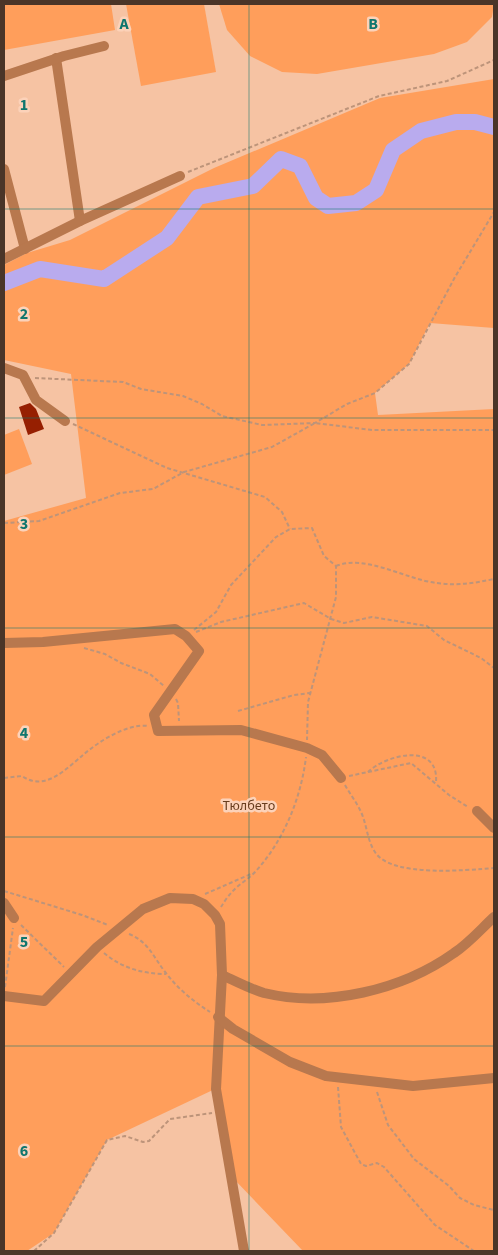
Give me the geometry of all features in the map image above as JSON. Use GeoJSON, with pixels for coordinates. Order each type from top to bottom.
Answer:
{"type":"FeatureCollection","features":[{"type":"Feature","properties":{"kind":"street"},"geometry":{"type":"LineString","coordinates":[[4,76],[56,58],[104,46]]}},
{"type":"Feature","properties":{"kind":"street"},"geometry":{"type":"LineString","coordinates":[[56,58],[80,221]]}},
{"type":"Feature","properties":{"kind":"street"},"geometry":{"type":"LineString","coordinates":[[4,170],[26,248]]}},
{"type":"Feature","properties":{"kind":"street"},"geometry":{"type":"LineString","coordinates":[[4,259],[80,221],[180,176]]}},
{"type":"Feature","properties":{"kind":"street"},"geometry":{"type":"LineString","coordinates":[[4,368],[23,375],[36,400],[65,421]]}},
{"type":"Feature","properties":{"kind":"street"},"geometry":{"type":"LineString","coordinates":[[4,642],[71,639],[175,629],[186,636],[199,652],[154,715],[158,731],[241,730],[307,748],[322,755],[341,778]]}},
{"type":"Feature","properties":{"kind":"street"},"geometry":{"type":"LineString","coordinates":[[477,811],[494,828]]}},
{"type":"Feature","properties":{"kind":"street"},"geometry":{"type":"LineString","coordinates":[[4,993],[44,1001],[96,946],[144,909],[170,898],[193,898],[204,904],[215,915],[220,924],[222,975],[218,1018],[216,1089],[244,1251]]}},
{"type":"Feature","properties":{"kind":"street"},"geometry":{"type":"LineString","coordinates":[[4,903],[14,918]]}},
{"type":"Feature","properties":{"kind":"street"},"geometry":{"type":"LineString","coordinates":[[222,975],[265,993],[327,999],[388,987],[416,975],[455,953],[494,917]]}},
{"type":"Feature","properties":{"kind":"street"},"geometry":{"type":"LineString","coordinates":[[218,1018],[233,1029],[290,1062],[326,1076],[413,1086],[494,1078]]}},
{"type":"Feature","properties":{"kind":"path"},"geometry":{"type":"LineString","coordinates":[[180,176],[371,99],[447,81],[494,60]]}},
{"type":"Feature","properties":{"kind":"path"},"geometry":{"type":"LineString","coordinates":[[4,523],[39,521],[120,493],[153,489],[184,472],[272,447],[346,404],[375,393],[409,364],[454,278],[494,212]]}},
{"type":"Feature","properties":{"kind":"path"},"geometry":{"type":"LineString","coordinates":[[23,375],[41,380],[123,382],[141,389],[183,396],[202,404],[222,416],[262,425],[315,423],[372,430],[494,430]]}},
{"type":"Feature","properties":{"kind":"path"},"geometry":{"type":"LineString","coordinates":[[65,421],[167,468],[265,497],[282,512],[290,529]]}},
{"type":"Feature","properties":{"kind":"path"},"geometry":{"type":"LineString","coordinates":[[186,636],[216,612],[231,585],[276,537],[290,529],[312,528],[324,556],[336,566]]}},
{"type":"Feature","properties":{"kind":"path"},"geometry":{"type":"LineString","coordinates":[[336,566],[345,563],[391,569],[435,583],[464,585],[494,579]]}},
{"type":"Feature","properties":{"kind":"path"},"geometry":{"type":"LineString","coordinates":[[215,915],[232,892],[255,873],[274,848],[287,824],[303,782],[307,748],[308,702],[336,597],[336,566]]}},
{"type":"Feature","properties":{"kind":"path"},"geometry":{"type":"LineString","coordinates":[[186,636],[221,622],[304,603],[331,619],[344,623],[372,617],[427,626],[444,640],[481,658],[494,668]]}},
{"type":"Feature","properties":{"kind":"path"},"geometry":{"type":"LineString","coordinates":[[71,639],[88,651],[104,654],[150,674],[170,692],[178,703],[180,731]]}},
{"type":"Feature","properties":{"kind":"path"},"geometry":{"type":"LineString","coordinates":[[238,712],[294,695],[311,693]]}},
{"type":"Feature","properties":{"kind":"path"},"geometry":{"type":"LineString","coordinates":[[4,778],[22,776],[28,780],[42,781],[62,774],[84,754],[113,736],[139,725],[157,727]]}},
{"type":"Feature","properties":{"kind":"path"},"geometry":{"type":"LineString","coordinates":[[366,773],[374,766],[402,755],[413,754],[432,764],[436,773],[436,783]]}},
{"type":"Feature","properties":{"kind":"path"},"geometry":{"type":"LineString","coordinates":[[477,811],[458,801],[411,763],[341,778],[362,813],[368,841],[376,855],[400,868],[441,872],[494,868]]}},
{"type":"Feature","properties":{"kind":"path"},"geometry":{"type":"LineString","coordinates":[[193,898],[255,873]]}},
{"type":"Feature","properties":{"kind":"path"},"geometry":{"type":"LineString","coordinates":[[4,891],[82,915],[142,940],[166,974],[191,1000],[218,1018]]}},
{"type":"Feature","properties":{"kind":"path"},"geometry":{"type":"LineString","coordinates":[[14,918],[71,974]]}},
{"type":"Feature","properties":{"kind":"path"},"geometry":{"type":"LineString","coordinates":[[4,993],[14,918]]}},
{"type":"Feature","properties":{"kind":"path"},"geometry":{"type":"LineString","coordinates":[[96,946],[114,961],[132,969],[150,974],[166,974]]}},
{"type":"Feature","properties":{"kind":"path"},"geometry":{"type":"LineString","coordinates":[[337,1077],[341,1127],[361,1164],[366,1166],[377,1163],[384,1167],[435,1225],[474,1251]]}},
{"type":"Feature","properties":{"kind":"path"},"geometry":{"type":"LineString","coordinates":[[367,1080],[376,1088],[388,1125],[414,1159],[449,1186],[460,1198],[474,1205],[494,1210]]}},
{"type":"Feature","properties":{"kind":"path"},"geometry":{"type":"LineString","coordinates":[[34,1251],[54,1233],[108,1140],[125,1136],[143,1142],[149,1140],[170,1119],[220,1112]]}},
{"type":"Feature","properties":{"kind":"green space"},"geometry":{"type":"Polygon","coordinates":[[[4,4],[111,4],[115,30],[4,50],[4,4]]]}},
{"type":"Feature","properties":{"kind":"green space"},"geometry":{"type":"Polygon","coordinates":[[[126,4],[204,4],[216,72],[141,86],[126,4]]]}},
{"type":"Feature","properties":{"kind":"green space"},"geometry":{"type":"Polygon","coordinates":[[[219,4],[494,4],[492,17],[467,42],[434,54],[317,74],[282,72],[250,56],[227,30],[219,4]]]}},
{"type":"Feature","properties":{"kind":"green space","name":"Тюлбето"},"geometry":{"type":"Polygon","coordinates":[[[494,79],[494,328],[430,323],[409,364],[375,393],[378,415],[494,409],[494,1251],[303,1251],[233,1178],[215,1089],[107,1140],[54,1233],[27,1251],[4,1251],[4,521],[86,498],[71,374],[4,360],[4,265],[27,253],[70,240],[214,168],[380,98],[494,79]]]}},
{"type":"Feature","properties":{"kind":"green space"},"geometry":{"type":"Polygon","coordinates":[[[19,429],[32,464],[4,475],[4,435],[19,429]]]}},
{"type":"Feature","properties":{"kind":"building"},"geometry":{"type":"Polygon","coordinates":[[[30,403],[36,409],[44,429],[28,435],[19,407],[30,403]]]}},
{"type":"Feature","properties":{"kind":"waterway"},"geometry":{"type":"LineString","coordinates":[[4,283],[40,269],[104,279],[167,238],[198,197],[253,186],[281,159],[300,166],[316,198],[328,206],[356,203],[376,190],[393,150],[421,131],[456,122],[475,122],[494,127]]}}]}
